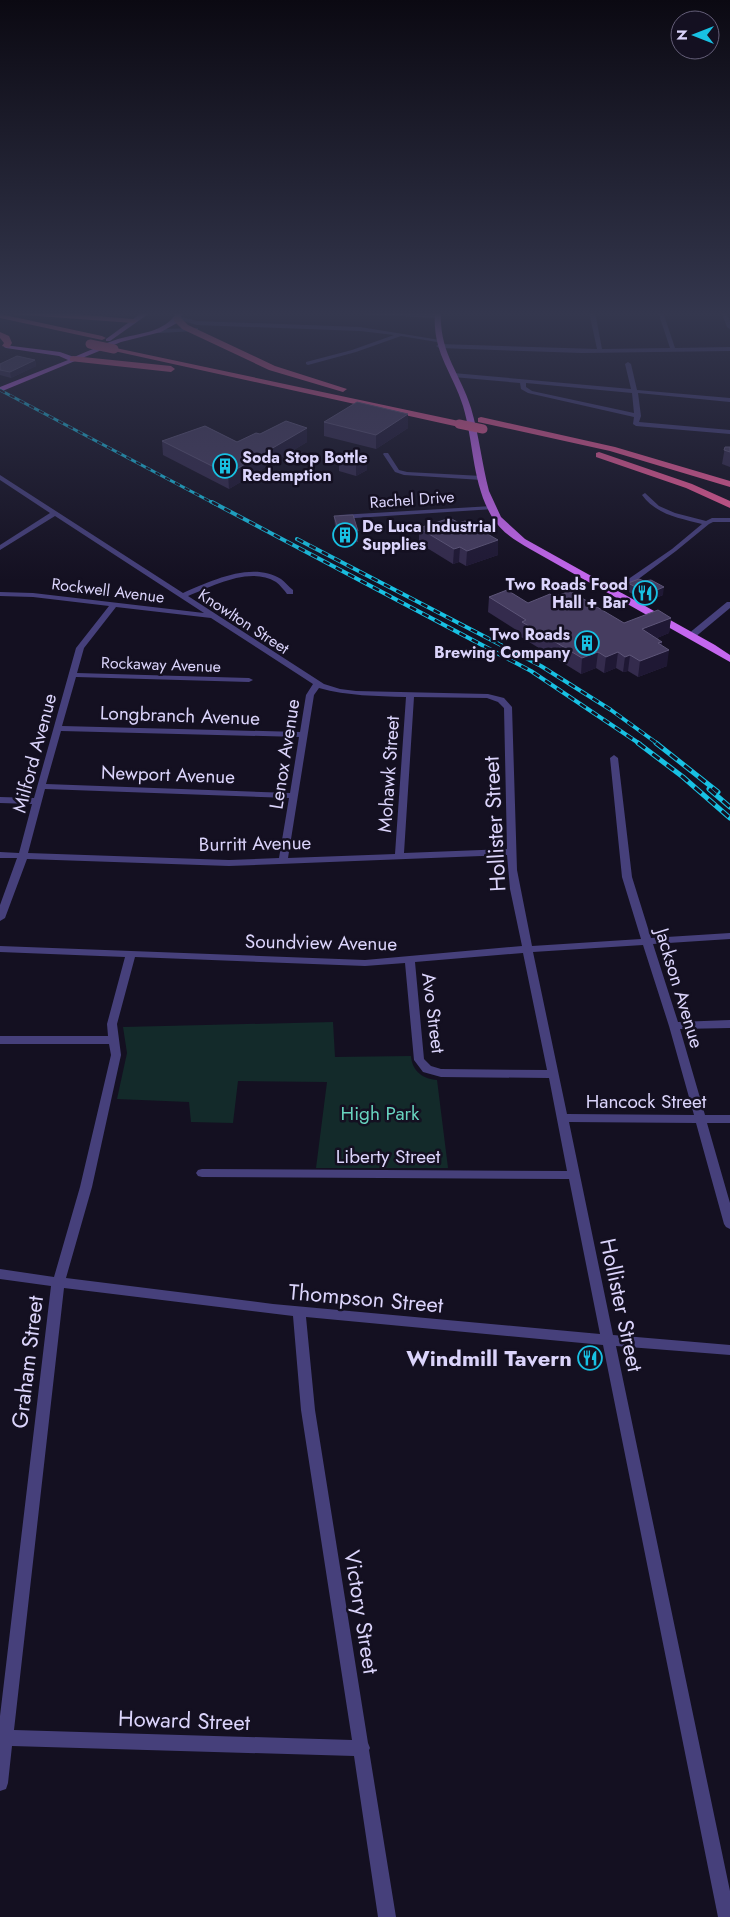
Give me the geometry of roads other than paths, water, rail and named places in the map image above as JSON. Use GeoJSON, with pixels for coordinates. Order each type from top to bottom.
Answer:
{"type":"FeatureCollection","features":[{"type":"Feature","properties":{"kind":"highway"},"geometry":{"type":"LineString","coordinates":[[393,401],[459,419],[612,449],[730,479]]}},
{"type":"Feature","properties":{"kind":"highway"},"geometry":{"type":"LineString","coordinates":[[358,402],[459,419]]}},
{"type":"Feature","properties":{"kind":"highway"},"geometry":{"type":"LineString","coordinates":[[482,424],[730,494]]}},
{"type":"Feature","properties":{"kind":"highway"},"geometry":{"type":"LineString","coordinates":[[612,449],[730,484]]}},
{"type":"Feature","properties":{"kind":"highway"},"geometry":{"type":"LineString","coordinates":[[597,455],[682,484],[730,505]]}},
{"type":"Feature","properties":{"kind":"main road"},"geometry":{"type":"LineString","coordinates":[[465,401],[482,478],[492,508],[504,527],[614,593],[730,659]]}},
{"type":"Feature","properties":{"kind":"street"},"geometry":{"type":"LineString","coordinates":[[573,401],[638,416]]}},
{"type":"Feature","properties":{"kind":"street"},"geometry":{"type":"LineString","coordinates":[[637,401],[638,416],[636,424],[730,432]]}},
{"type":"Feature","properties":{"kind":"street"},"geometry":{"type":"LineString","coordinates":[[386,454],[397,471],[406,474],[482,478]]}},
{"type":"Feature","properties":{"kind":"street","name":"Knowlton Street"},"geometry":{"type":"LineString","coordinates":[[0,477],[6,485],[54,513],[317,684],[345,692],[482,696],[501,700]]}},
{"type":"Feature","properties":{"kind":"street"},"geometry":{"type":"LineString","coordinates":[[645,495],[649,502],[657,508],[707,523]]}},
{"type":"Feature","properties":{"kind":"street","name":"Rachel Drive"},"geometry":{"type":"LineString","coordinates":[[335,518],[492,508]]}},
{"type":"Feature","properties":{"kind":"street"},"geometry":{"type":"LineString","coordinates":[[0,548],[54,513]]}},
{"type":"Feature","properties":{"kind":"street"},"geometry":{"type":"LineString","coordinates":[[614,593],[674,550],[707,523],[712,520],[730,520]]}},
{"type":"Feature","properties":{"kind":"street"},"geometry":{"type":"LineString","coordinates":[[181,596],[223,580],[248,575],[274,579],[284,584],[290,592]]}},
{"type":"Feature","properties":{"kind":"street","name":"Rockwell Avenue"},"geometry":{"type":"LineString","coordinates":[[0,594],[33,595],[212,616]]}},
{"type":"Feature","properties":{"kind":"street"},"geometry":{"type":"LineString","coordinates":[[691,636],[730,604]]}},
{"type":"Feature","properties":{"kind":"street","name":"Milford Avenue"},"geometry":{"type":"LineString","coordinates":[[0,918],[22,856],[80,648],[114,605]]}},
{"type":"Feature","properties":{"kind":"street","name":"Rockaway Avenue"},"geometry":{"type":"LineString","coordinates":[[72,675],[249,680]]}},
{"type":"Feature","properties":{"kind":"street","name":"Lenox Avenue"},"geometry":{"type":"LineString","coordinates":[[283,861],[310,695],[317,684]]}},
{"type":"Feature","properties":{"kind":"street","name":"Mohawk Street"},"geometry":{"type":"LineString","coordinates":[[399,856],[410,694]]}},
{"type":"Feature","properties":{"kind":"street","name":"Hollister Street"},"geometry":{"type":"LineString","coordinates":[[501,700],[507,705],[509,711],[512,852],[515,889],[727,1917]]}},
{"type":"Feature","properties":{"kind":"street","name":"Longbranch Avenue"},"geometry":{"type":"LineString","coordinates":[[57,728],[303,736]]}},
{"type":"Feature","properties":{"kind":"street","name":"Jackson Avenue"},"geometry":{"type":"LineString","coordinates":[[614,758],[628,877],[674,1026],[730,1224]]}},
{"type":"Feature","properties":{"kind":"street","name":"Newport Avenue"},"geometry":{"type":"LineString","coordinates":[[41,786],[294,796]]}},
{"type":"Feature","properties":{"kind":"street"},"geometry":{"type":"LineString","coordinates":[[0,800],[38,800]]}},
{"type":"Feature","properties":{"kind":"street","name":"Burritt Avenue"},"geometry":{"type":"LineString","coordinates":[[0,855],[229,863],[512,852]]}},
{"type":"Feature","properties":{"kind":"street","name":"Soundview Avenue"},"geometry":{"type":"LineString","coordinates":[[0,949],[364,963],[528,949],[730,936]]}},
{"type":"Feature","properties":{"kind":"street","name":"Graham Street"},"geometry":{"type":"LineString","coordinates":[[0,1783],[58,1283],[86,1187],[116,1055],[112,1024],[131,954]]}},
{"type":"Feature","properties":{"kind":"street","name":"Avo Street"},"geometry":{"type":"LineString","coordinates":[[410,960],[419,1060],[427,1069],[441,1073],[553,1074]]}},
{"type":"Feature","properties":{"kind":"street"},"geometry":{"type":"LineString","coordinates":[[674,1026],[730,1024]]}},
{"type":"Feature","properties":{"kind":"street"},"geometry":{"type":"LineString","coordinates":[[0,1040],[115,1040]]}},
{"type":"Feature","properties":{"kind":"street","name":"Hancock Street"},"geometry":{"type":"LineString","coordinates":[[562,1118],[730,1119]]}},
{"type":"Feature","properties":{"kind":"street","name":"Liberty Street"},"geometry":{"type":"LineString","coordinates":[[202,1173],[574,1175]]}},
{"type":"Feature","properties":{"kind":"street","name":"Thompson Street"},"geometry":{"type":"LineString","coordinates":[[0,1274],[58,1283],[299,1312],[730,1350]]}},
{"type":"Feature","properties":{"kind":"street","name":"Victory Street"},"geometry":{"type":"LineString","coordinates":[[299,1312],[308,1410],[387,1917]]}},
{"type":"Feature","properties":{"kind":"street","name":"Howard Street"},"geometry":{"type":"LineString","coordinates":[[5,1738],[362,1748]]}},
{"type":"Feature","properties":{"kind":"railway"},"geometry":{"type":"LineString","coordinates":[[22,401],[215,504]]}},
{"type":"Feature","properties":{"kind":"railway"},"geometry":{"type":"LineString","coordinates":[[212,502],[531,671],[640,744]]}},
{"type":"Feature","properties":{"kind":"railway"},"geometry":{"type":"LineString","coordinates":[[297,539],[541,666],[611,710],[658,744]]}},
{"type":"Feature","properties":{"kind":"railway"},"geometry":{"type":"LineString","coordinates":[[638,743],[683,777],[730,818]]}},
{"type":"Feature","properties":{"kind":"railway"},"geometry":{"type":"LineString","coordinates":[[656,743],[718,792]]}},
{"type":"Feature","properties":{"kind":"railway"},"geometry":{"type":"LineString","coordinates":[[709,789],[730,807]]}},
{"type":"Feature","properties":{"kind":"place","name":"Soda Stop Bottle Redemption"},"geometry":{"type":"Point","coordinates":[225,466]}},
{"type":"Feature","properties":{"kind":"place","name":"De Luca Industrial Supplies"},"geometry":{"type":"Point","coordinates":[345,535]}},
{"type":"Feature","properties":{"kind":"place","name":"Two Roads Food Hall + Bar"},"geometry":{"type":"Point","coordinates":[645,593]}},
{"type":"Feature","properties":{"kind":"place","name":"Two Roads Brewing Company"},"geometry":{"type":"Point","coordinates":[587,643]}},
{"type":"Feature","properties":{"kind":"place","name":"Windmill Tavern"},"geometry":{"type":"Point","coordinates":[590,1358]}},
{"type":"Feature","properties":{"kind":"park label","name":"High Park"},"geometry":{"type":"Point","coordinates":[380,1113]}}]}
